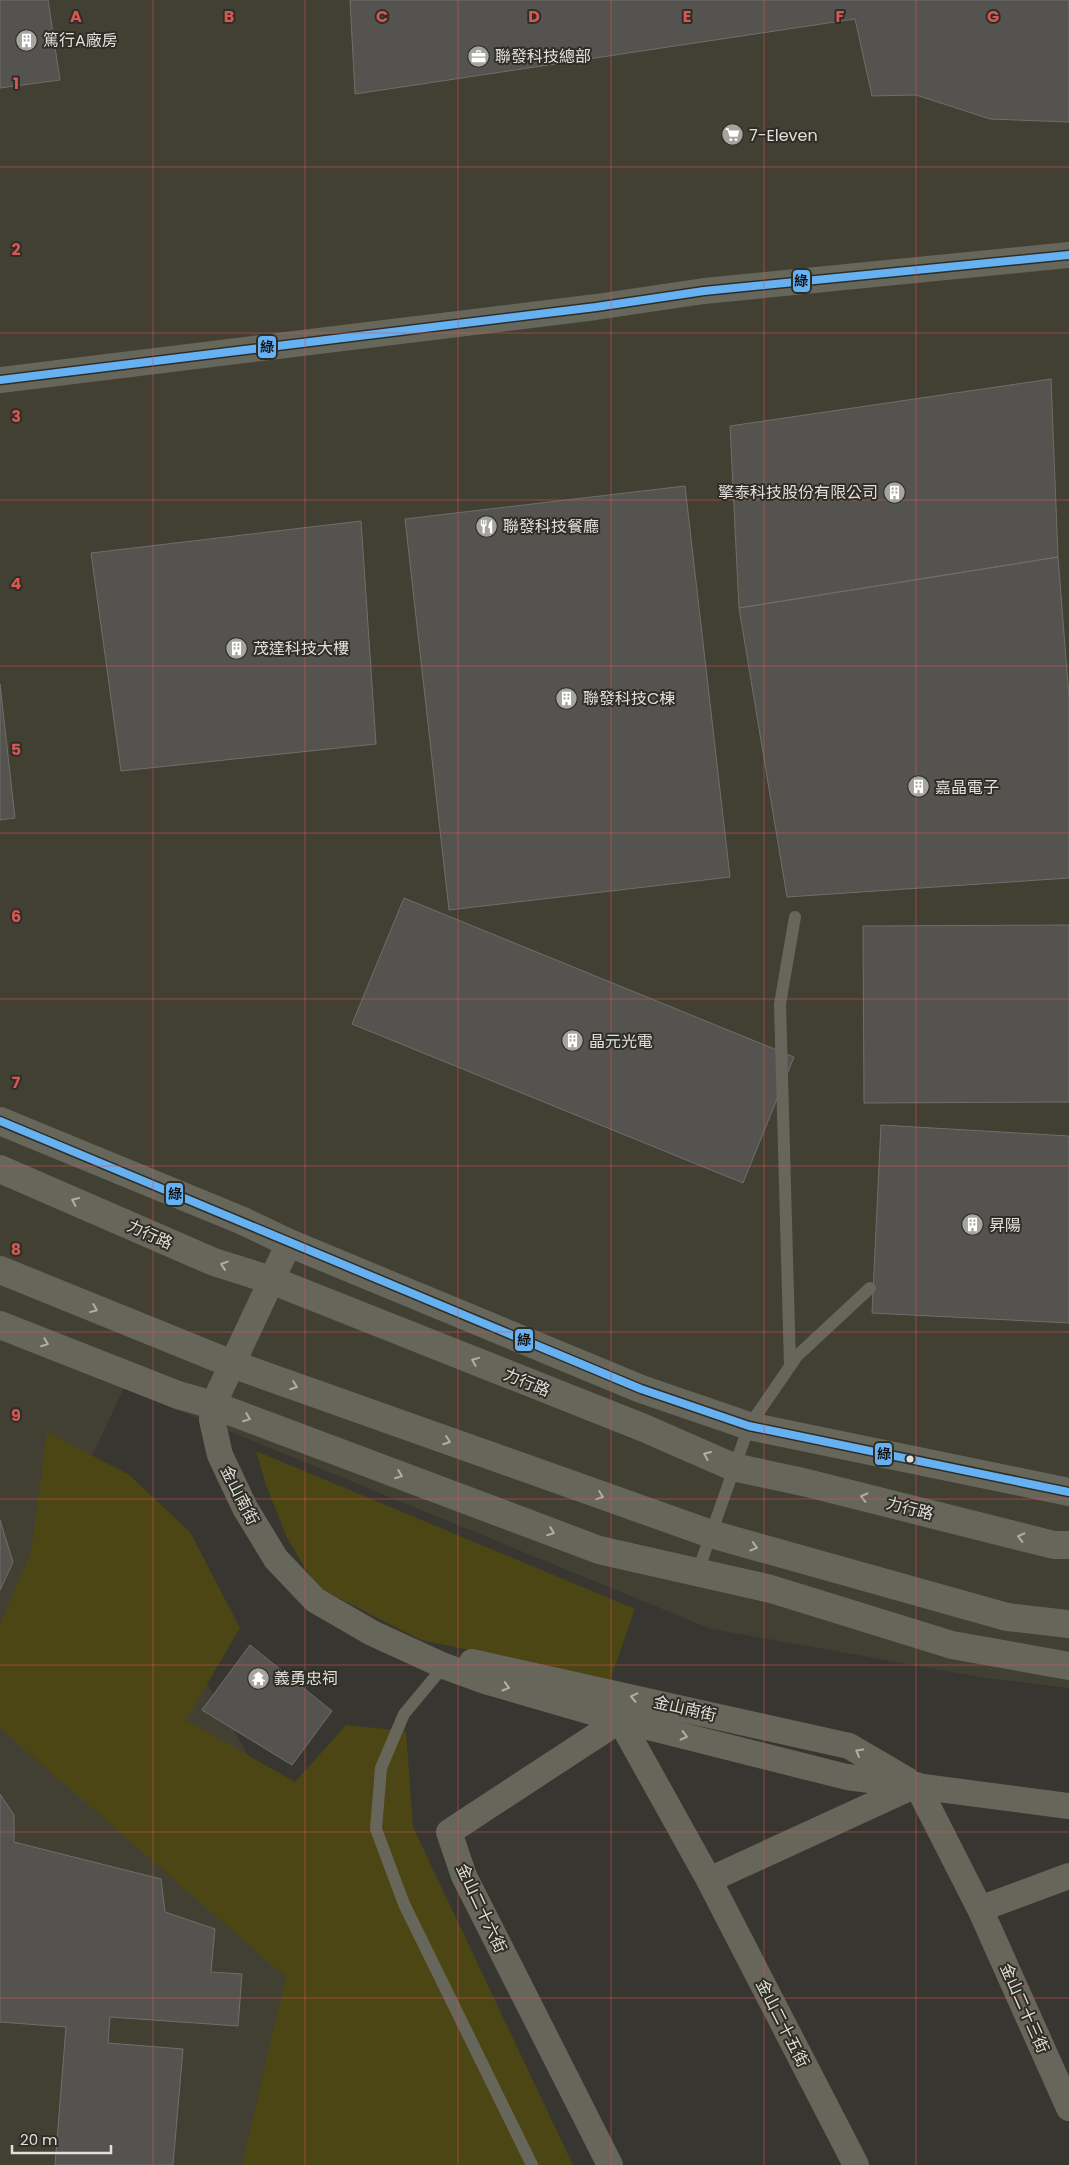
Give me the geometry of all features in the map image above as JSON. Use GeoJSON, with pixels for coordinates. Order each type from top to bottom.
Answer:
{"type":"FeatureCollection","features":[{"type":"Feature","properties":{"kind":"street"},"geometry":{"type":"LineString","coordinates":[[0,380],[586,308],[704,291],[1069,255]]}},
{"type":"Feature","properties":{"kind":"street"},"geometry":{"type":"LineString","coordinates":[[0,1122],[243,1221],[289,1243],[641,1389],[749,1426],[1069,1492]]}},
{"type":"Feature","properties":{"kind":"street","name":"力行路"},"geometry":{"type":"LineString","coordinates":[[0,1168],[214,1262],[270,1280],[644,1428],[734,1467],[803,1482],[1054,1545],[1069,1545]]}},
{"type":"Feature","properties":{"kind":"street","name":"金山南街"},"geometry":{"type":"LineString","coordinates":[[289,1243],[213,1405],[212,1420],[220,1454],[245,1508],[276,1559],[315,1600],[372,1633],[444,1666],[484,1681],[620,1720],[847,1777],[1069,1806]]}},
{"type":"Feature","properties":{"kind":"street"},"geometry":{"type":"LineString","coordinates":[[0,1270],[232,1364],[711,1534],[1007,1617],[1069,1624]]}},
{"type":"Feature","properties":{"kind":"street"},"geometry":{"type":"LineString","coordinates":[[0,1325],[178,1395],[213,1405],[599,1550],[697,1574],[771,1589],[952,1645],[1069,1666]]}},
{"type":"Feature","properties":{"kind":"street","name":"金山南街"},"geometry":{"type":"LineString","coordinates":[[444,1666],[477,1661],[849,1746],[917,1785]]}},
{"type":"Feature","properties":{"kind":"street","name":"金山二十五街"},"geometry":{"type":"LineString","coordinates":[[620,1720],[709,1880],[856,2165]]}},
{"type":"Feature","properties":{"kind":"street","name":"金山二十六街"},"geometry":{"type":"LineString","coordinates":[[610,2165],[464,1876],[449,1832],[620,1720]]}},
{"type":"Feature","properties":{"kind":"street"},"geometry":{"type":"LineString","coordinates":[[709,1880],[917,1785]]}},
{"type":"Feature","properties":{"kind":"street","name":"金山二十三街"},"geometry":{"type":"LineString","coordinates":[[917,1785],[980,1909],[1069,2108]]}},
{"type":"Feature","properties":{"kind":"street"},"geometry":{"type":"LineString","coordinates":[[980,1909],[1069,1876]]}},
{"type":"Feature","properties":{"kind":"lane"},"geometry":{"type":"LineString","coordinates":[[790,1366],[780,1004],[795,917]]}},
{"type":"Feature","properties":{"kind":"lane"},"geometry":{"type":"LineString","coordinates":[[697,1574],[749,1426],[796,1356],[870,1288]]}},
{"type":"Feature","properties":{"kind":"lane"},"geometry":{"type":"LineString","coordinates":[[444,1666],[404,1714],[381,1768],[376,1829],[404,1904],[532,2165]]}},
{"type":"Feature","properties":{"kind":"shaded area"},"geometry":{"type":"Polygon","coordinates":[[[0,0],[1069,0],[1069,1688],[986,1678],[711,1629],[124,1388],[85,1471],[483,2165],[0,2165],[0,0]]]}},
{"type":"Feature","properties":{"kind":"shaded area"},"geometry":{"type":"Polygon","coordinates":[[[47,1432],[128,1474],[190,1532],[240,1628],[186,1720],[295,1782],[346,1725],[406,1731],[413,1827],[573,2165],[242,2165],[286,1977],[0,1728],[0,1624],[31,1552],[47,1432]]]}},
{"type":"Feature","properties":{"kind":"shaded area"},"geometry":{"type":"Polygon","coordinates":[[[256,1451],[635,1609],[610,1680],[421,1640],[317,1587],[287,1538],[265,1482],[256,1451]]]}},
{"type":"Feature","properties":{"kind":"building","name":"篤行A廠房"},"geometry":{"type":"Polygon","coordinates":[[[0,0],[48,0],[60,80],[0,88],[0,0]]]}},
{"type":"Feature","properties":{"kind":"building","name":"聯發科技總部"},"geometry":{"type":"Polygon","coordinates":[[[350,0],[1069,0],[1069,122],[990,119],[916,95],[872,96],[855,19],[355,94],[350,0]]]}},
{"type":"Feature","properties":{"kind":"building","name":"擎泰科技股份有限公司"},"geometry":{"type":"Polygon","coordinates":[[[1051,379],[1058,557],[739,608],[730,426],[1051,379]]]}},
{"type":"Feature","properties":{"kind":"building","name":"聯發科技C棟"},"geometry":{"type":"Polygon","coordinates":[[[685,486],[730,877],[449,910],[405,519],[685,486]]]}},
{"type":"Feature","properties":{"kind":"building","name":"茂達科技大樓"},"geometry":{"type":"Polygon","coordinates":[[[361,521],[376,744],[121,771],[91,553],[361,521]]]}},
{"type":"Feature","properties":{"kind":"building","name":"嘉晶電子"},"geometry":{"type":"Polygon","coordinates":[[[1058,557],[1069,697],[1069,878],[787,897],[739,608],[1058,557]]]}},
{"type":"Feature","properties":{"kind":"building"},"geometry":{"type":"Polygon","coordinates":[[[0,684],[15,818],[0,820],[0,684]]]}},
{"type":"Feature","properties":{"kind":"building","name":"晶元光電"},"geometry":{"type":"Polygon","coordinates":[[[404,898],[794,1057],[743,1183],[352,1024],[404,898]]]}},
{"type":"Feature","properties":{"kind":"building"},"geometry":{"type":"Polygon","coordinates":[[[1069,925],[1069,1102],[864,1103],[863,926],[1069,925]]]}},
{"type":"Feature","properties":{"kind":"building","name":"昇陽"},"geometry":{"type":"Polygon","coordinates":[[[881,1125],[1069,1136],[1069,1323],[872,1313],[881,1125]]]}},
{"type":"Feature","properties":{"kind":"building"},"geometry":{"type":"Polygon","coordinates":[[[0,1520],[13,1562],[0,1590],[0,1520]]]}},
{"type":"Feature","properties":{"kind":"building","name":"義勇忠祠"},"geometry":{"type":"Polygon","coordinates":[[[250,1645],[332,1711],[292,1765],[202,1710],[250,1645]]]}},
{"type":"Feature","properties":{"kind":"building"},"geometry":{"type":"Polygon","coordinates":[[[0,1794],[14,1815],[14,1842],[161,1879],[165,1912],[215,1929],[211,1972],[242,1974],[238,2026],[110,2017],[108,2043],[183,2049],[173,2165],[55,2165],[66,2027],[0,2022],[0,1794]]]}},
{"type":"Feature","properties":{"kind":"transit line","name":"綠"},"geometry":{"type":"LineString","coordinates":[[0,380],[596,307],[704,291],[1069,255]]}},
{"type":"Feature","properties":{"kind":"transit line","name":"綠"},"geometry":{"type":"LineString","coordinates":[[0,1121],[641,1389],[749,1426],[1069,1492]]}},
{"type":"Feature","properties":{"kind":"place","name":"篤行A廠房"},"geometry":{"type":"Point","coordinates":[27,40]}},
{"type":"Feature","properties":{"kind":"place","name":"聯發科技總部"},"geometry":{"type":"Point","coordinates":[479,56]}},
{"type":"Feature","properties":{"kind":"place","name":"7-Eleven"},"geometry":{"type":"Point","coordinates":[733,135]}},
{"type":"Feature","properties":{"kind":"place","name":"擎泰科技股份有限公司"},"geometry":{"type":"Point","coordinates":[894,492]}},
{"type":"Feature","properties":{"kind":"place","name":"聯發科技餐廳"},"geometry":{"type":"Point","coordinates":[487,526]}},
{"type":"Feature","properties":{"kind":"place","name":"茂達科技大樓"},"geometry":{"type":"Point","coordinates":[237,648]}},
{"type":"Feature","properties":{"kind":"place","name":"聯發科技C棟"},"geometry":{"type":"Point","coordinates":[567,698]}},
{"type":"Feature","properties":{"kind":"place","name":"嘉晶電子"},"geometry":{"type":"Point","coordinates":[919,787]}},
{"type":"Feature","properties":{"kind":"place","name":"晶元光電"},"geometry":{"type":"Point","coordinates":[573,1041]}},
{"type":"Feature","properties":{"kind":"place","name":"昇陽"},"geometry":{"type":"Point","coordinates":[973,1225]}},
{"type":"Feature","properties":{"kind":"place","name":"義勇忠祠"},"geometry":{"type":"Point","coordinates":[258,1678]}}]}
